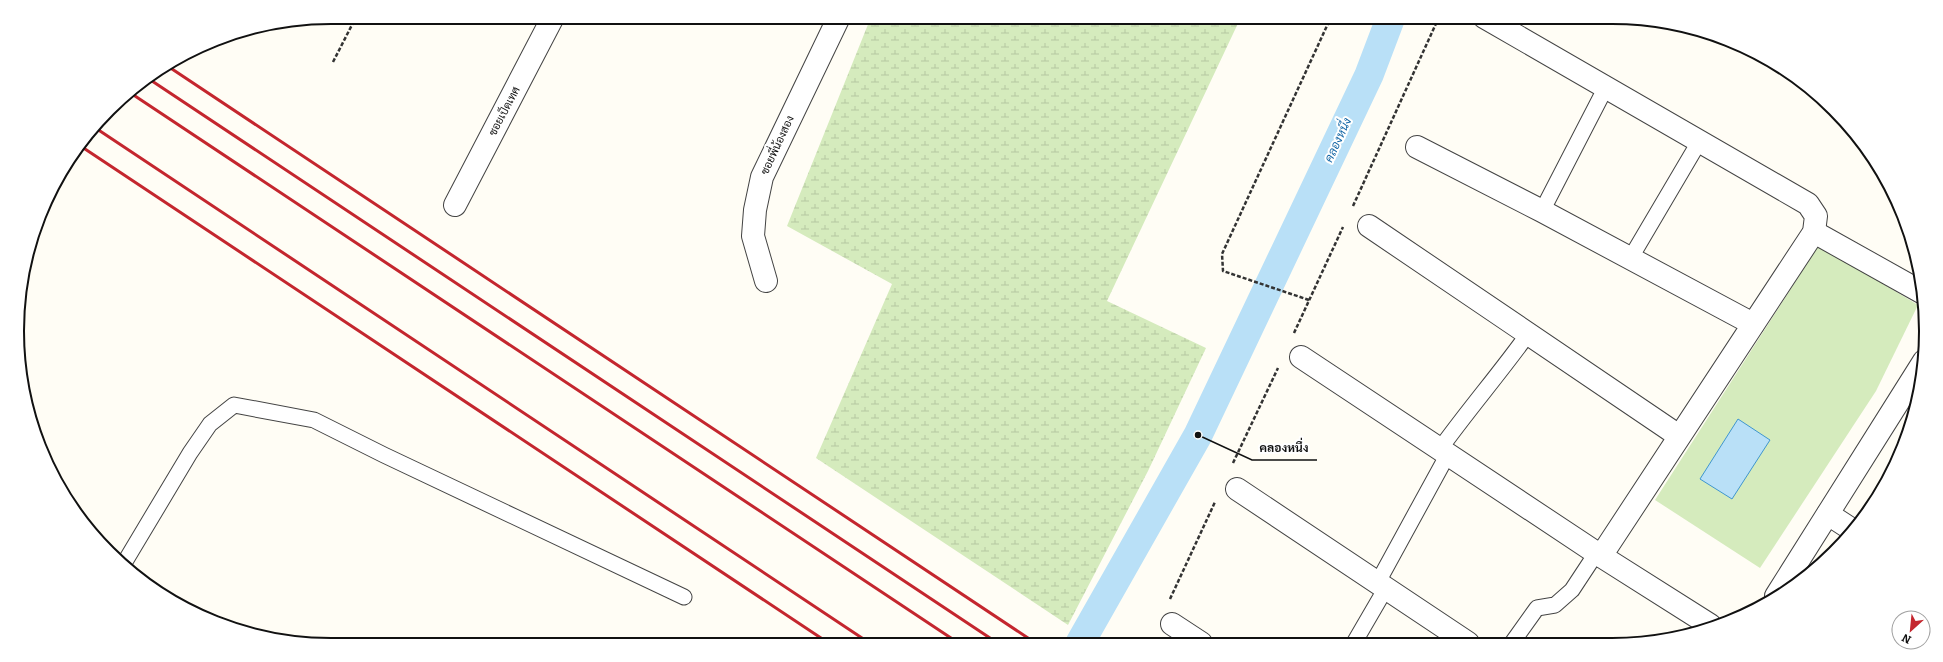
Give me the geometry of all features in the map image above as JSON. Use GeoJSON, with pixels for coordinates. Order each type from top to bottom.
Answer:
{"type":"FeatureCollection","features":[{"type":"Feature","properties":{"kind":"street","name":"ซอยเป็ดเทศ"},"geometry":{"type":"LineString","coordinates":[[455,205],[549,24]]}},
{"type":"Feature","properties":{"kind":"street","name":"ซอยพี่น้องสอง"},"geometry":{"type":"LineString","coordinates":[[766,281],[753,236],[755,210],[762,177],[836,24]]}},
{"type":"Feature","properties":{"kind":"street"},"geometry":{"type":"LineString","coordinates":[[1496,24],[1808,204],[1816,216],[1814,232],[1679,436],[1598,554]]}},
{"type":"Feature","properties":{"kind":"street"},"geometry":{"type":"LineString","coordinates":[[1417,147],[1542,211],[1753,324]]}},
{"type":"Feature","properties":{"kind":"street"},"geometry":{"type":"LineString","coordinates":[[1369,226],[1679,436]]}},
{"type":"Feature","properties":{"kind":"street"},"geometry":{"type":"LineString","coordinates":[[1814,232],[1916,289]]}},
{"type":"Feature","properties":{"kind":"street"},"geometry":{"type":"LineString","coordinates":[[1300,357],[1598,554],[1707,623]]}},
{"type":"Feature","properties":{"kind":"street"},"geometry":{"type":"LineString","coordinates":[[1782,587],[1828,514],[1912,391]]}},
{"type":"Feature","properties":{"kind":"street"},"geometry":{"type":"LineString","coordinates":[[1237,489],[1461,638]]}},
{"type":"Feature","properties":{"kind":"street"},"geometry":{"type":"LineString","coordinates":[[1828,514],[1848,527]]}},
{"type":"Feature","properties":{"kind":"street"},"geometry":{"type":"LineString","coordinates":[[1172,624],[1193,638]]}},
{"type":"Feature","properties":{"kind":"lane"},"geometry":{"type":"LineString","coordinates":[[1542,211],[1606,87]]}},
{"type":"Feature","properties":{"kind":"lane"},"geometry":{"type":"LineString","coordinates":[[1630,259],[1699,142]]}},
{"type":"Feature","properties":{"kind":"lane"},"geometry":{"type":"LineString","coordinates":[[1356,638],[1444,452],[1470,407],[1495,379],[1528,334]]}},
{"type":"Feature","properties":{"kind":"lane"},"geometry":{"type":"LineString","coordinates":[[126,559],[190,454],[210,424],[234,404],[314,420],[384,455],[684,597]]}},
{"type":"Feature","properties":{"kind":"lane"},"geometry":{"type":"LineString","coordinates":[[1516,638],[1537,608],[1555,605],[1572,590],[1598,554]]}},
{"type":"Feature","properties":{"kind":"path"},"geometry":{"type":"LineString","coordinates":[[333,62],[352,24]]}},
{"type":"Feature","properties":{"kind":"path"},"geometry":{"type":"LineString","coordinates":[[1308,300],[1223,271],[1222,254],[1328,24]]}},
{"type":"Feature","properties":{"kind":"green space"},"geometry":{"type":"Polygon","coordinates":[[[868,24],[1238,24],[1107,301],[1206,348],[1148,471],[1068,625],[816,458],[892,284],[787,226],[868,24]]]}},
{"type":"Feature","properties":{"kind":"green space"},"geometry":{"type":"Polygon","coordinates":[[[1819,245],[1917,305],[1876,391],[1760,568],[1655,500],[1819,245]]]}},
{"type":"Feature","properties":{"kind":"water"},"geometry":{"type":"Polygon","coordinates":[[[1738,419],[1770,440],[1732,499],[1700,479],[1738,419]]]}},
{"type":"Feature","properties":{"kind":"waterway","name":"คลองหนึ่ง"},"geometry":{"type":"LineString","coordinates":[[1083,638],[1198,435],[1369,75],[1388,24]]}},
{"type":"Feature","properties":{"kind":"railway"},"geometry":{"type":"LineString","coordinates":[[171,69],[1028,638]]}},
{"type":"Feature","properties":{"kind":"railway"},"geometry":{"type":"LineString","coordinates":[[152,81],[990,638]]}},
{"type":"Feature","properties":{"kind":"railway"},"geometry":{"type":"LineString","coordinates":[[134,95],[951,638]]}},
{"type":"Feature","properties":{"kind":"railway"},"geometry":{"type":"LineString","coordinates":[[99,130],[862,638]]}},
{"type":"Feature","properties":{"kind":"railway"},"geometry":{"type":"LineString","coordinates":[[84,148],[821,638]]}},
{"type":"Feature","properties":{"kind":"place","name":"คลองหนึ่ง"},"geometry":{"type":"Point","coordinates":[1198,435]}}]}
